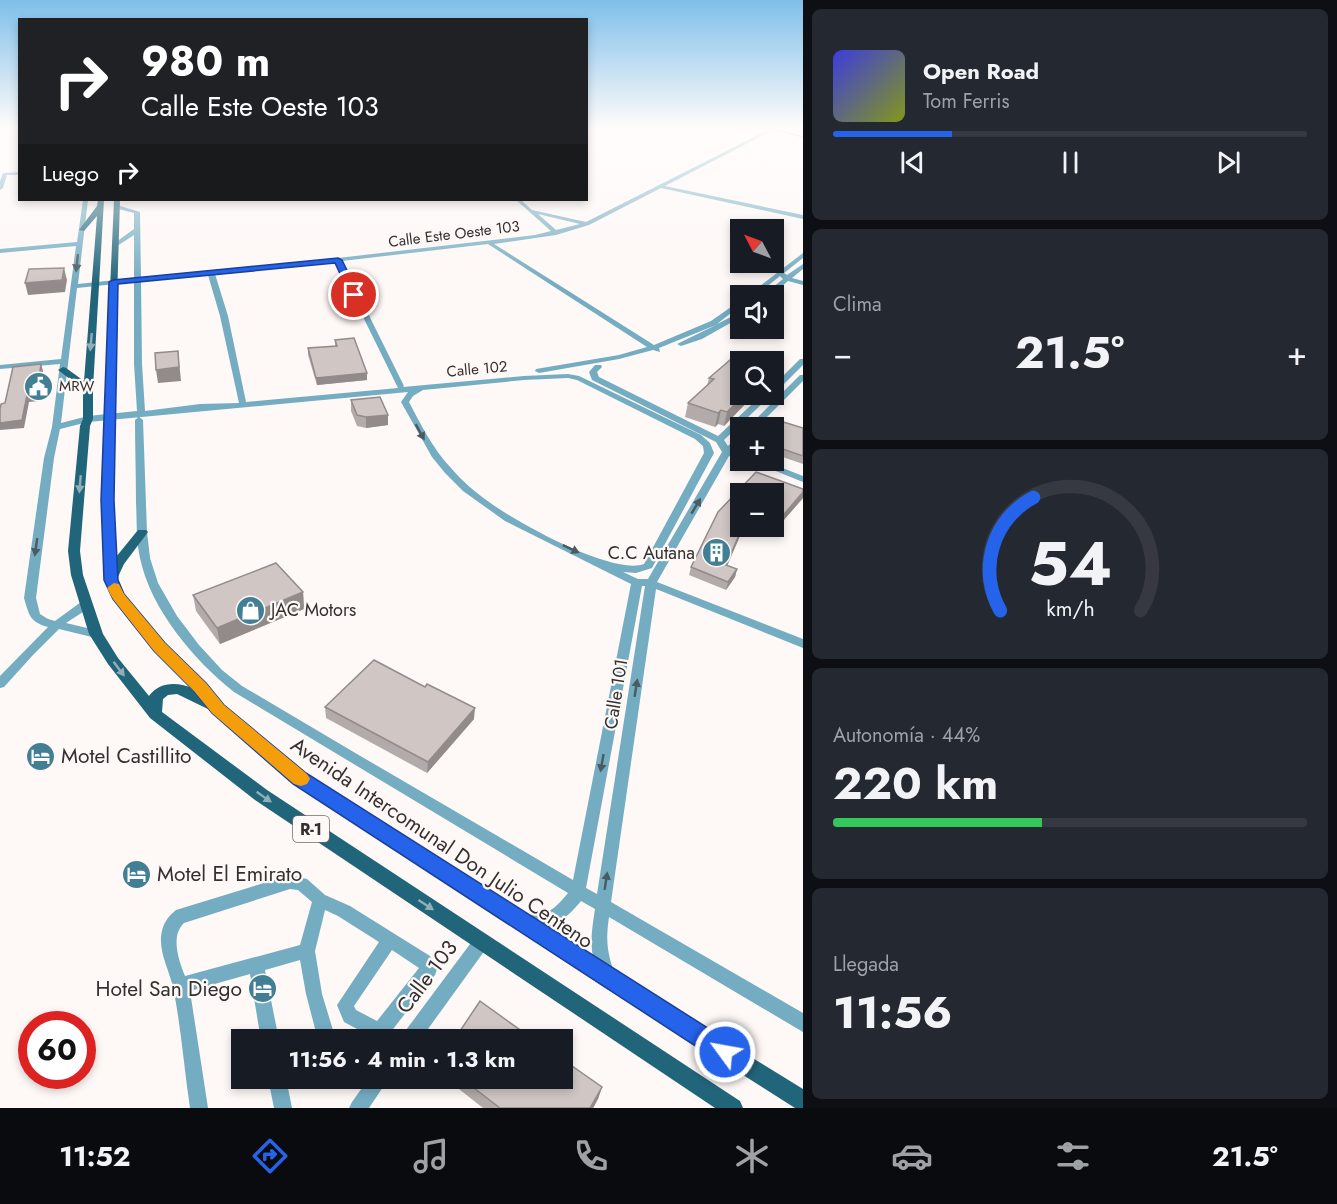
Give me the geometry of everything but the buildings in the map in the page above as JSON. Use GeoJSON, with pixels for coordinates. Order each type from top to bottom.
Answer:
{"type":"FeatureCollection","features":[{"type":"Feature","properties":{"kind":"main road"},"geometry":{"type":"LineString","coordinates":[[82,230],[101,203]]}},
{"type":"Feature","properties":{"kind":"main road","name":"R-1"},"geometry":{"type":"LineString","coordinates":[[101,203],[75,551],[77,575],[85,605],[96,634],[113,661],[155,714],[261,795],[733,1108]]}},
{"type":"Feature","properties":{"kind":"main road","name":"Avenida Intercomunal Don Julio Centeno"},"geometry":{"type":"LineString","coordinates":[[117,203],[107,500],[111,580],[118,596],[159,647],[200,687],[218,709],[300,778],[608,979],[803,1101]]}},
{"type":"Feature","properties":{"kind":"main road"},"geometry":{"type":"LineString","coordinates":[[63,365],[87,388]]}},
{"type":"Feature","properties":{"kind":"main road"},"geometry":{"type":"LineString","coordinates":[[111,580],[118,563],[142,532]]}},
{"type":"Feature","properties":{"kind":"main road"},"geometry":{"type":"LineString","coordinates":[[155,714],[156,697],[167,688],[176,687],[218,709]]}},
{"type":"Feature","properties":{"kind":"street","name":"Calle Este Oeste 103"},"geometry":{"type":"LineString","coordinates":[[75,286],[491,244],[556,233],[587,224],[674,181]]}},
{"type":"Feature","properties":{"kind":"street"},"geometry":{"type":"LineString","coordinates":[[662,187],[803,217]]}},
{"type":"Feature","properties":{"kind":"street"},"geometry":{"type":"LineString","coordinates":[[85,201],[56,427],[30,598],[35,616],[44,622],[57,627],[96,634]]}},
{"type":"Feature","properties":{"kind":"street"},"geometry":{"type":"LineString","coordinates":[[519,201],[556,233]]}},
{"type":"Feature","properties":{"kind":"street","name":"Avenida Intercomunal Don Julio Centeno"},"geometry":{"type":"LineString","coordinates":[[117,203],[123,210],[137,211],[138,364],[142,532],[145,558],[153,583],[172,618],[218,673],[256,700],[803,1023]]}},
{"type":"Feature","properties":{"kind":"street"},"geometry":{"type":"LineString","coordinates":[[531,211],[587,224]]}},
{"type":"Feature","properties":{"kind":"street"},"geometry":{"type":"LineString","coordinates":[[115,245],[137,230]]}},
{"type":"Feature","properties":{"kind":"street"},"geometry":{"type":"LineString","coordinates":[[0,251],[79,244]]}},
{"type":"Feature","properties":{"kind":"street"},"geometry":{"type":"LineString","coordinates":[[491,244],[657,350]]}},
{"type":"Feature","properties":{"kind":"street"},"geometry":{"type":"LineString","coordinates":[[784,270],[803,255]]}},
{"type":"Feature","properties":{"kind":"street"},"geometry":{"type":"LineString","coordinates":[[338,260],[400,386]]}},
{"type":"Feature","properties":{"kind":"street"},"geometry":{"type":"LineString","coordinates":[[779,285],[799,273],[803,266]]}},
{"type":"Feature","properties":{"kind":"street"},"geometry":{"type":"LineString","coordinates":[[211,273],[224,316],[242,402]]}},
{"type":"Feature","properties":{"kind":"street"},"geometry":{"type":"LineString","coordinates":[[764,285],[780,273],[787,279],[803,283]]}},
{"type":"Feature","properties":{"kind":"street","name":"Calle 102"},"geometry":{"type":"LineString","coordinates":[[56,427],[242,402],[540,370],[619,357],[657,350],[714,323],[730,311]]}},
{"type":"Feature","properties":{"kind":"street","name":"Calle 102"},"geometry":{"type":"LineString","coordinates":[[200,407],[225,407],[551,376],[579,378],[584,370],[699,337],[730,320]]}},
{"type":"Feature","properties":{"kind":"street"},"geometry":{"type":"LineString","coordinates":[[784,379],[803,361]]}},
{"type":"Feature","properties":{"kind":"street"},"geometry":{"type":"LineString","coordinates":[[0,367],[63,365]]}},
{"type":"Feature","properties":{"kind":"street"},"geometry":{"type":"LineString","coordinates":[[598,367],[593,372],[596,378],[719,440],[730,453]]}},
{"type":"Feature","properties":{"kind":"street"},"geometry":{"type":"LineString","coordinates":[[751,411],[764,416],[803,377]]}},
{"type":"Feature","properties":{"kind":"street"},"geometry":{"type":"LineString","coordinates":[[579,378],[698,437],[706,445],[708,457],[648,566],[641,570],[631,570],[600,563]]}},
{"type":"Feature","properties":{"kind":"street"},"geometry":{"type":"LineString","coordinates":[[424,387],[410,394],[405,402],[435,454],[450,474],[494,510],[637,582],[651,583],[803,644]]}},
{"type":"Feature","properties":{"kind":"street","name":"Calle 102"},"geometry":{"type":"LineString","coordinates":[[140,416],[381,395],[393,395],[405,402]]}},
{"type":"Feature","properties":{"kind":"street"},"geometry":{"type":"LineString","coordinates":[[719,440],[757,405]]}},
{"type":"Feature","properties":{"kind":"street"},"geometry":{"type":"LineString","coordinates":[[653,415],[670,415]]}},
{"type":"Feature","properties":{"kind":"street","name":"Calle 101"},"geometry":{"type":"LineString","coordinates":[[608,979],[600,955],[598,938],[651,583],[730,449]]}},
{"type":"Feature","properties":{"kind":"street"},"geometry":{"type":"LineString","coordinates":[[782,471],[803,479]]}},
{"type":"Feature","properties":{"kind":"street"},"geometry":{"type":"LineString","coordinates":[[699,473],[714,477]]}},
{"type":"Feature","properties":{"kind":"street","name":"Calle 101"},"geometry":{"type":"LineString","coordinates":[[521,921],[541,923],[553,920],[568,906],[578,892],[637,582]]}},
{"type":"Feature","properties":{"kind":"street"},"geometry":{"type":"LineString","coordinates":[[0,684],[57,627],[85,605]]}},
{"type":"Feature","properties":{"kind":"street"},"geometry":{"type":"LineString","coordinates":[[199,1108],[181,985],[173,967],[170,937],[172,924],[182,915],[290,882],[302,884],[320,900],[344,911],[424,961],[429,969],[384,1027],[376,1030],[350,1016],[345,1005],[390,940]]}},
{"type":"Feature","properties":{"kind":"street"},"geometry":{"type":"LineString","coordinates":[[320,900],[307,951],[314,994],[324,1029]]}},
{"type":"Feature","properties":{"kind":"street","name":"Calle 103"},"geometry":{"type":"LineString","coordinates":[[417,1029],[482,941]]}},
{"type":"Feature","properties":{"kind":"street"},"geometry":{"type":"LineString","coordinates":[[181,985],[307,951]]}},
{"type":"Feature","properties":{"kind":"street"},"geometry":{"type":"LineString","coordinates":[[256,965],[268,1029]]}},
{"type":"Feature","properties":{"kind":"street"},"geometry":{"type":"LineString","coordinates":[[279,1089],[283,1108]]}},
{"type":"Feature","properties":{"kind":"street"},"geometry":{"type":"LineString","coordinates":[[358,1108],[370,1089]]}},
{"type":"Feature","properties":{"kind":"slow traffic"},"geometry":{"type":"LineString","coordinates":[[114,588],[159,647],[200,687],[218,709],[301,779]]}},
{"type":"Feature","properties":{"kind":"place","name":"MRW"},"geometry":{"type":"Point","coordinates":[38,386]}},
{"type":"Feature","properties":{"kind":"place","name":"C.C Autana"},"geometry":{"type":"Point","coordinates":[716,553]}},
{"type":"Feature","properties":{"kind":"place","name":"JAC Motors"},"geometry":{"type":"Point","coordinates":[250,610]}},
{"type":"Feature","properties":{"kind":"place","name":"Motel Castillito"},"geometry":{"type":"Point","coordinates":[40,756]}},
{"type":"Feature","properties":{"kind":"place","name":"Motel El Emirato"},"geometry":{"type":"Point","coordinates":[136,874]}},
{"type":"Feature","properties":{"kind":"place","name":"Hotel San Diego"},"geometry":{"type":"Point","coordinates":[263,989]}},
{"type":"Feature","properties":{"kind":"route"},"geometry":{"type":"LineString","coordinates":[[354,295],[338,260],[113,282],[107,500],[111,580],[118,596],[159,647],[200,687],[218,709],[300,778],[608,979],[725,1052]]}}]}
